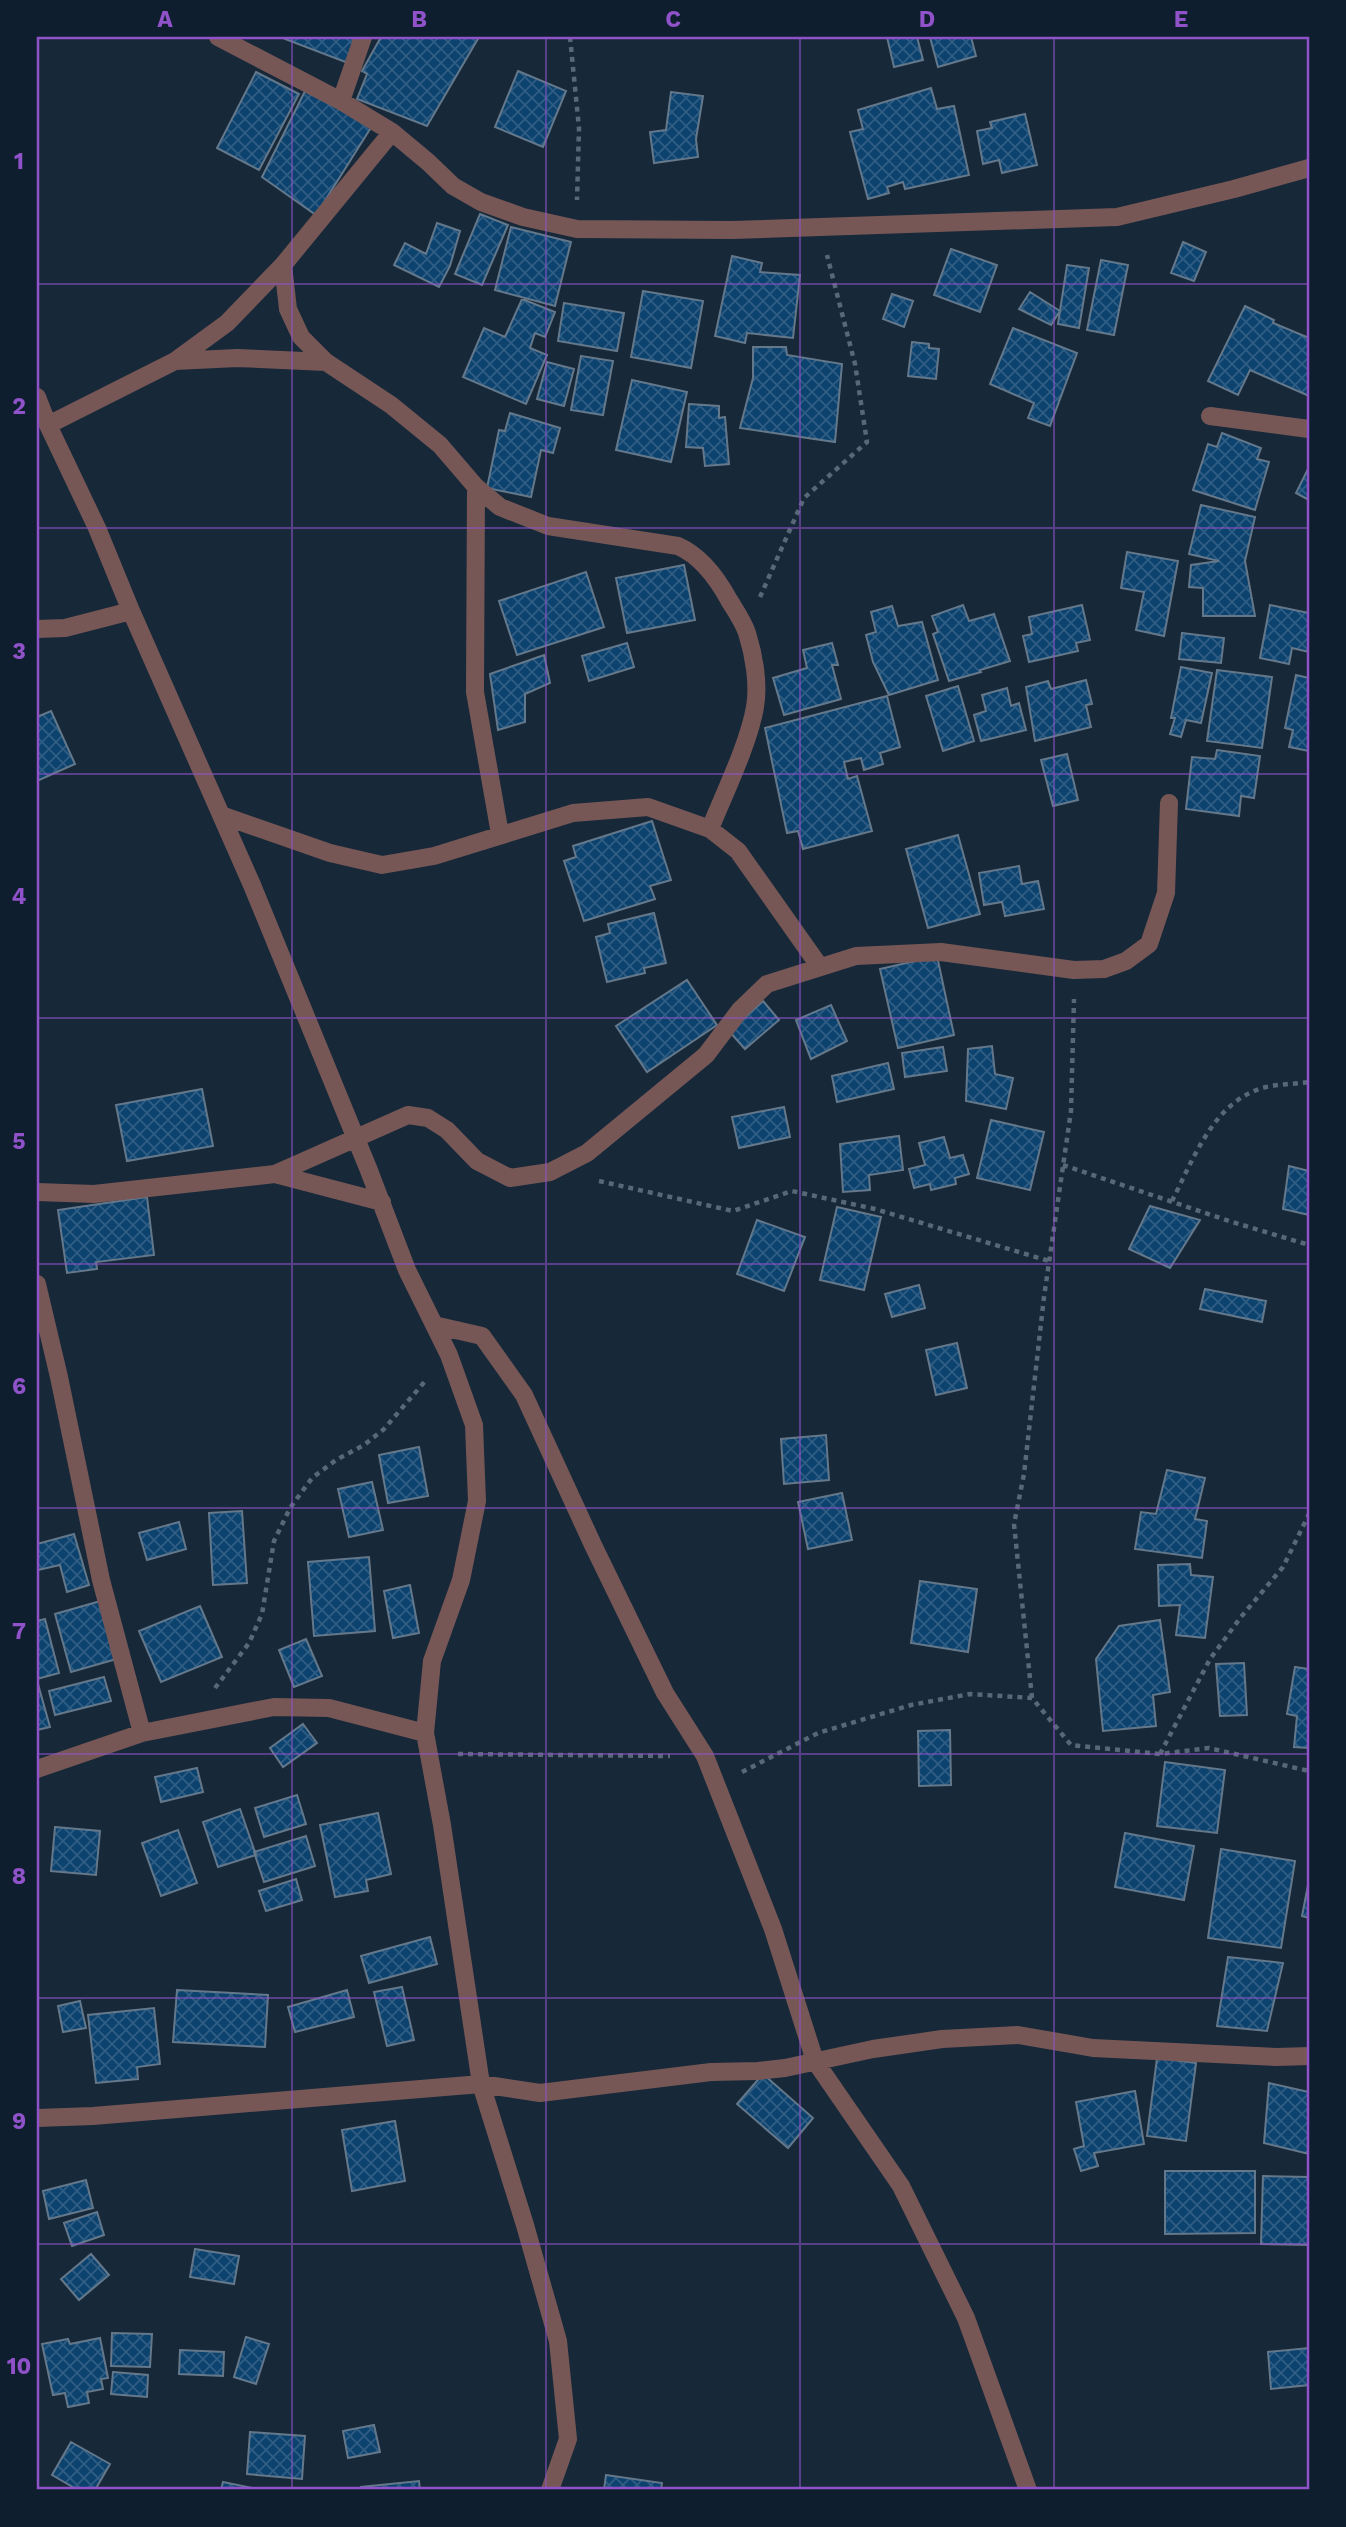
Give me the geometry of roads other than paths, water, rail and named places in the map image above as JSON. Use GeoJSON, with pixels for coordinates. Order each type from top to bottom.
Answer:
{"type":"FeatureCollection","features":[{"type":"Feature","properties":{"kind":"street"},"geometry":{"type":"LineString","coordinates":[[218,37],[341,101],[391,132],[453,186],[481,202],[523,217],[577,229],[732,230],[1117,217],[1309,168]]}},
{"type":"Feature","properties":{"kind":"street"},"geometry":{"type":"LineString","coordinates":[[341,101],[363,37]]}},
{"type":"Feature","properties":{"kind":"street"},"geometry":{"type":"LineString","coordinates":[[48,425],[175,361],[227,323],[283,265],[391,132]]}},
{"type":"Feature","properties":{"kind":"street"},"geometry":{"type":"LineString","coordinates":[[283,265],[288,309],[301,337],[326,362],[391,405],[440,445],[476,487],[500,507],[548,526],[678,546],[691,551],[700,559],[723,590],[746,632],[757,693],[755,710],[710,829]]}},
{"type":"Feature","properties":{"kind":"street"},"geometry":{"type":"LineString","coordinates":[[175,361],[237,358],[326,362]]}},
{"type":"Feature","properties":{"kind":"street"},"geometry":{"type":"LineString","coordinates":[[37,397],[97,528],[221,815],[356,1138],[407,1270],[449,1355],[474,1425],[477,1501],[461,1580],[432,1661],[425,1733],[442,1825],[481,2084],[558,2341],[568,2439],[550,2490]]}},
{"type":"Feature","properties":{"kind":"street"},"geometry":{"type":"LineString","coordinates":[[1210,416],[1309,429]]}},
{"type":"Feature","properties":{"kind":"street"},"geometry":{"type":"LineString","coordinates":[[476,487],[475,692],[500,834]]}},
{"type":"Feature","properties":{"kind":"street"},"geometry":{"type":"LineString","coordinates":[[37,629],[65,628],[131,611]]}},
{"type":"Feature","properties":{"kind":"street"},"geometry":{"type":"LineString","coordinates":[[37,1192],[94,1194],[275,1174],[408,1115],[428,1118],[447,1130],[477,1161],[510,1178],[550,1172],[587,1153],[706,1055],[740,1010],[767,984],[856,956],[942,953],[1074,970],[1104,969],[1126,961],[1149,944],[1166,893],[1169,803]]}},
{"type":"Feature","properties":{"kind":"street"},"geometry":{"type":"LineString","coordinates":[[221,815],[330,853],[382,865],[434,856],[573,813],[648,807],[710,829],[738,851],[820,967]]}},
{"type":"Feature","properties":{"kind":"street"},"geometry":{"type":"LineString","coordinates":[[275,1174],[382,1202]]}},
{"type":"Feature","properties":{"kind":"street"},"geometry":{"type":"LineString","coordinates":[[37,1284],[60,1377],[101,1580],[142,1733]]}},
{"type":"Feature","properties":{"kind":"street"},"geometry":{"type":"LineString","coordinates":[[434,1325],[482,1336],[524,1395],[665,1693],[705,1756],[773,1929],[815,2061],[901,2186],[965,2318],[1028,2490]]}},
{"type":"Feature","properties":{"kind":"street"},"geometry":{"type":"LineString","coordinates":[[37,1769],[142,1733],[274,1707],[329,1708],[425,1733]]}},
{"type":"Feature","properties":{"kind":"street"},"geometry":{"type":"LineString","coordinates":[[37,2118],[107,2115],[481,2084],[540,2093],[711,2072],[758,2071],[942,2039],[1018,2035],[1093,2048],[1277,2057],[1309,2056]]}}]}
